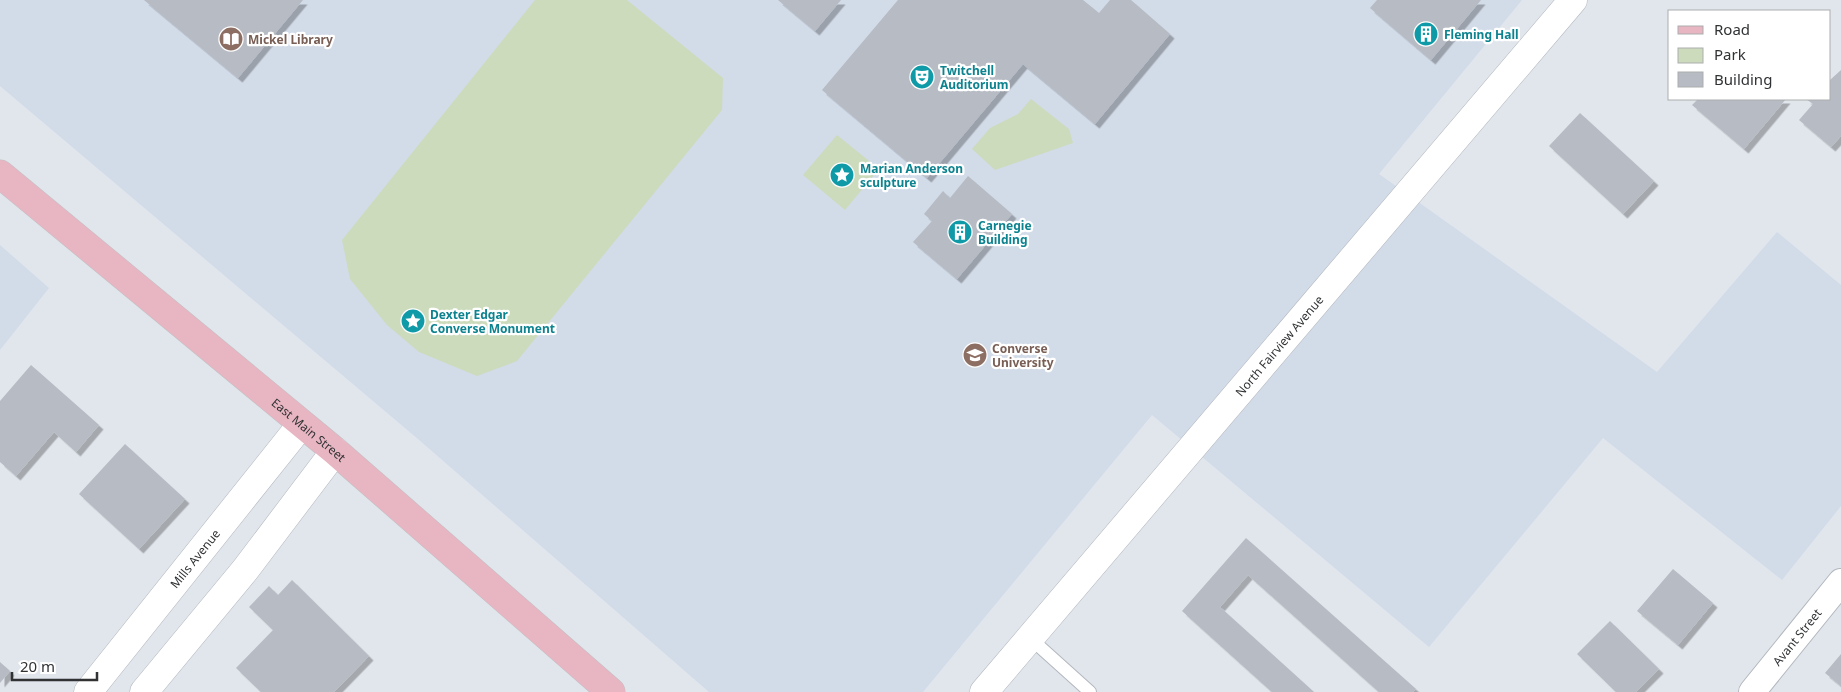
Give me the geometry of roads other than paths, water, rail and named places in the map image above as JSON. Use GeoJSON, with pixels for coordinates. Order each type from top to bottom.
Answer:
{"type":"FeatureCollection","features":[{"type":"Feature","properties":{"kind":"main road","name":"East Main Street"},"geometry":{"type":"LineString","coordinates":[[0,174],[301,425],[335,451],[611,692]]}},
{"type":"Feature","properties":{"kind":"street","name":"North Fairview Avenue"},"geometry":{"type":"LineString","coordinates":[[984,692],[1573,0]]}},
{"type":"Feature","properties":{"kind":"street","name":"Mills Avenue"},"geometry":{"type":"LineString","coordinates":[[88,692],[301,425]]}},
{"type":"Feature","properties":{"kind":"street"},"geometry":{"type":"LineString","coordinates":[[144,692],[245,570],[335,451]]}},
{"type":"Feature","properties":{"kind":"street","name":"Avant Street"},"geometry":{"type":"LineString","coordinates":[[1752,692],[1841,582]]}},
{"type":"Feature","properties":{"kind":"lane"},"geometry":{"type":"LineString","coordinates":[[1030,638],[1090,692]]}},
{"type":"Feature","properties":{"kind":"place","name":"Fleming Hall"},"geometry":{"type":"Point","coordinates":[1426,34]}},
{"type":"Feature","properties":{"kind":"place","name":"Mickel Library"},"geometry":{"type":"Point","coordinates":[231,39]}},
{"type":"Feature","properties":{"kind":"place","name":"Twitchell Auditorium"},"geometry":{"type":"Point","coordinates":[922,77]}},
{"type":"Feature","properties":{"kind":"place","name":"Marian Anderson sculpture"},"geometry":{"type":"Point","coordinates":[842,175]}},
{"type":"Feature","properties":{"kind":"place","name":"Carnegie Building"},"geometry":{"type":"Point","coordinates":[960,232]}},
{"type":"Feature","properties":{"kind":"place","name":"Dexter Edgar Converse Monument"},"geometry":{"type":"Point","coordinates":[413,321]}},
{"type":"Feature","properties":{"kind":"place","name":"Converse University"},"geometry":{"type":"Point","coordinates":[975,355]}}]}
